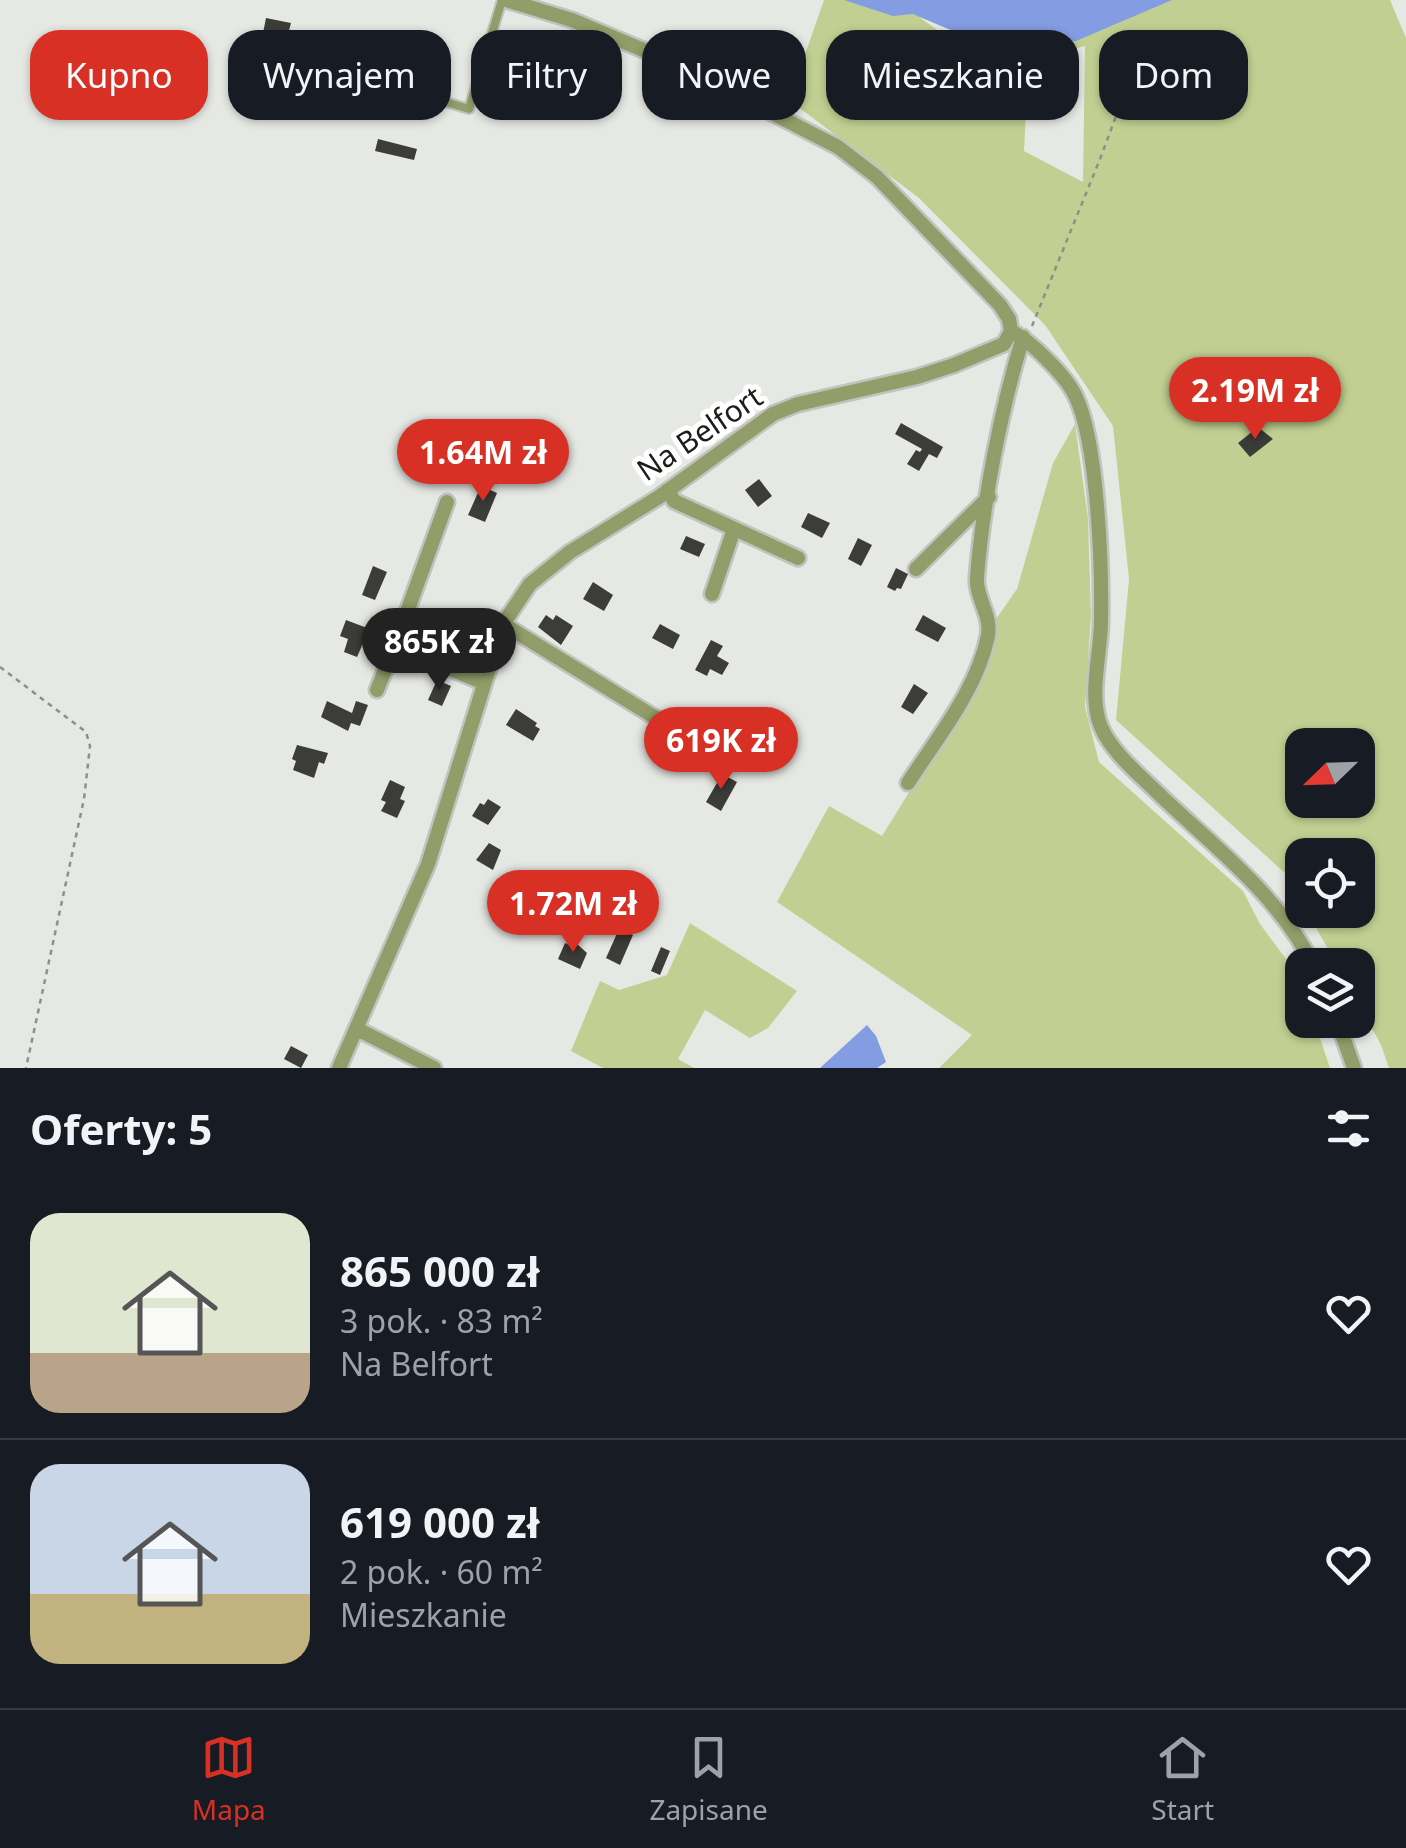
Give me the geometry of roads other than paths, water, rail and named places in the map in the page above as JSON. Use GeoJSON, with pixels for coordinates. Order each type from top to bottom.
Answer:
{"type":"FeatureCollection","features":[{"type":"Feature","properties":{"kind":"street"},"geometry":{"type":"LineString","coordinates":[[504,0],[572,20],[679,64],[838,148],[877,178],[987,291],[1017,334],[1074,394],[1084,423],[1096,506],[1101,622],[1096,701],[1101,728],[1144,779],[1262,891],[1303,948]]}},
{"type":"Feature","properties":{"kind":"street"},"geometry":{"type":"LineString","coordinates":[[908,783],[971,684],[988,634],[988,620],[976,587],[980,543],[1017,334]]}},
{"type":"Feature","properties":{"kind":"street","name":"Na Belfort"},"geometry":{"type":"LineString","coordinates":[[338,1068],[428,864],[503,624],[518,597],[546,570],[668,490],[773,414],[798,404],[954,365],[1004,344],[1017,334]]}},
{"type":"Feature","properties":{"kind":"street"},"geometry":{"type":"LineString","coordinates":[[668,490],[674,501],[798,558]]}},
{"type":"Feature","properties":{"kind":"street"},"geometry":{"type":"LineString","coordinates":[[916,568],[989,496]]}},
{"type":"Feature","properties":{"kind":"street"},"geometry":{"type":"LineString","coordinates":[[377,690],[447,502]]}},
{"type":"Feature","properties":{"kind":"street"},"geometry":{"type":"LineString","coordinates":[[712,594],[734,528]]}},
{"type":"Feature","properties":{"kind":"street"},"geometry":{"type":"LineString","coordinates":[[503,624],[713,752]]}},
{"type":"Feature","properties":{"kind":"street"},"geometry":{"type":"LineString","coordinates":[[395,645],[484,683]]}},
{"type":"Feature","properties":{"kind":"street"},"geometry":{"type":"LineString","coordinates":[[357,1029],[434,1068]]}},
{"type":"Feature","properties":{"kind":"street"},"geometry":{"type":"LineString","coordinates":[[1343,1038],[1354,1068]]}},
{"type":"Feature","properties":{"kind":"lane"},"geometry":{"type":"LineString","coordinates":[[451,104],[469,109],[504,0]]}},
{"type":"Feature","properties":{"kind":"water"},"geometry":{"type":"Polygon","coordinates":[[[844,0],[1172,0],[1079,40],[1079,30],[951,30],[913,14],[893,16],[844,0]]]}},
{"type":"Feature","properties":{"kind":"water"},"geometry":{"type":"Polygon","coordinates":[[[867,1025],[886,1062],[877,1068],[820,1068],[867,1025]]]}}]}
